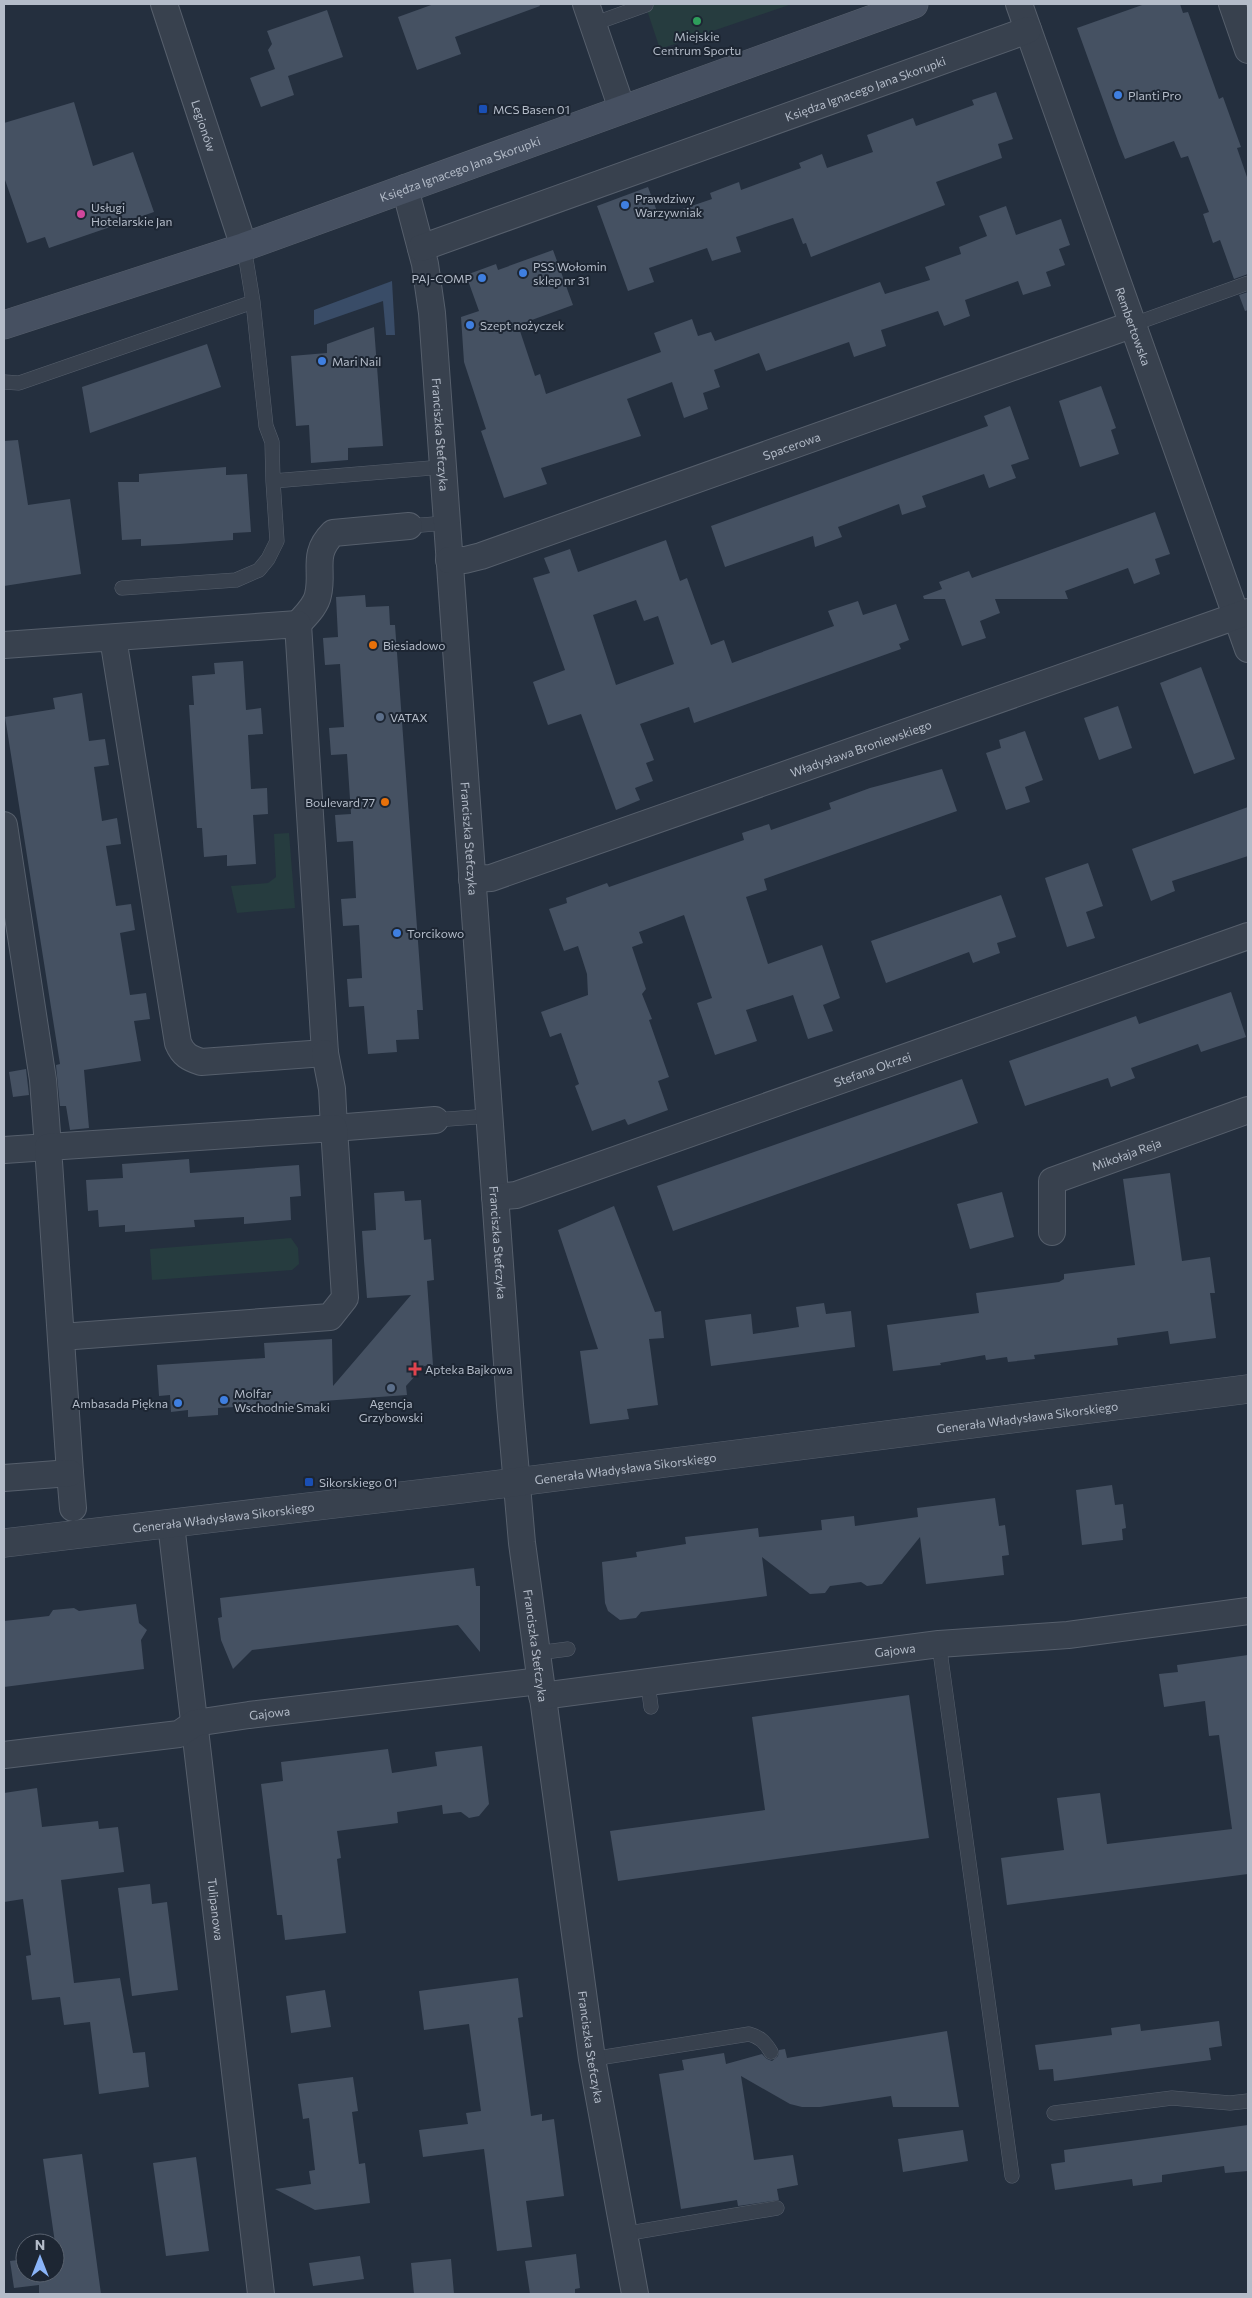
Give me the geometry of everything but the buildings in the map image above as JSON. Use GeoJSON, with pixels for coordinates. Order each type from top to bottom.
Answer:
{"type":"FeatureCollection","features":[{"type":"Feature","properties":{"kind":"main road","name":"Księdza Ignacego Jana Skorupki"},"geometry":{"type":"LineString","coordinates":[[4,325],[244,247],[914,4]]}},
{"type":"Feature","properties":{"kind":"street","name":"Legionów"},"geometry":{"type":"LineString","coordinates":[[164,4],[244,247]]}},
{"type":"Feature","properties":{"kind":"street","name":"Rembertowska"},"geometry":{"type":"LineString","coordinates":[[1019,4],[1134,324],[1243,614],[1248,649]]}},
{"type":"Feature","properties":{"kind":"street"},"geometry":{"type":"LineString","coordinates":[[1232,4],[1248,50]]}},
{"type":"Feature","properties":{"kind":"street"},"geometry":{"type":"LineString","coordinates":[[589,14],[622,109]]}},
{"type":"Feature","properties":{"kind":"street","name":"Księdza Ignacego Jana Skorupki"},"geometry":{"type":"LineString","coordinates":[[421,248],[1028,30]]}},
{"type":"Feature","properties":{"kind":"street","name":"Franciszka Stefczyka"},"geometry":{"type":"LineString","coordinates":[[404,188],[421,248],[432,313],[510,1405],[522,1543],[592,2058],[635,2294]]}},
{"type":"Feature","properties":{"kind":"street","name":"Spacerowa"},"geometry":{"type":"LineString","coordinates":[[449,560],[465,560],[480,556],[1134,324]]}},
{"type":"Feature","properties":{"kind":"street"},"geometry":{"type":"LineString","coordinates":[[61,1336],[330,1317],[345,1298],[332,1089],[326,1053],[298,624],[315,603],[318,594],[320,552],[325,541],[333,533],[409,526]]}},
{"type":"Feature","properties":{"kind":"street","name":"Władysława Broniewskiego"},"geometry":{"type":"LineString","coordinates":[[472,879],[491,878],[1243,614]]}},
{"type":"Feature","properties":{"kind":"street"},"geometry":{"type":"LineString","coordinates":[[4,645],[298,624]]}},
{"type":"Feature","properties":{"kind":"street"},"geometry":{"type":"LineString","coordinates":[[113,638],[176,1033],[182,1052],[190,1058],[201,1062],[326,1053]]}},
{"type":"Feature","properties":{"kind":"street"},"geometry":{"type":"LineString","coordinates":[[4,825],[43,1080],[73,1508]]}},
{"type":"Feature","properties":{"kind":"street","name":"Stefana Okrzei"},"geometry":{"type":"LineString","coordinates":[[495,1197],[511,1197],[526,1192],[1248,936]]}},
{"type":"Feature","properties":{"kind":"street","name":"Mikołaja Reja"},"geometry":{"type":"LineString","coordinates":[[1052,1232],[1052,1181],[1248,1110]]}},
{"type":"Feature","properties":{"kind":"street"},"geometry":{"type":"LineString","coordinates":[[4,1150],[435,1120]]}},
{"type":"Feature","properties":{"kind":"street","name":"Generała Władysława Sikorskiego"},"geometry":{"type":"LineString","coordinates":[[4,1543],[517,1481],[1248,1388]]}},
{"type":"Feature","properties":{"kind":"street"},"geometry":{"type":"LineString","coordinates":[[4,1478],[70,1473]]}},
{"type":"Feature","properties":{"kind":"street","name":"Tulipanowa"},"geometry":{"type":"LineString","coordinates":[[171,1524],[261,2294]]}},
{"type":"Feature","properties":{"kind":"street","name":"Gajowa"},"geometry":{"type":"LineString","coordinates":[[4,1756],[179,1734],[195,1723],[541,1689],[650,1695],[939,1644],[1068,1635],[1248,1611]]}},
{"type":"Feature","properties":{"kind":"lane"},"geometry":{"type":"LineString","coordinates":[[589,14],[646,6]]}},
{"type":"Feature","properties":{"kind":"lane"},"geometry":{"type":"LineString","coordinates":[[122,588],[236,580],[259,570],[268,560],[277,542],[272,442],[266,426],[253,302],[244,247]]}},
{"type":"Feature","properties":{"kind":"lane"},"geometry":{"type":"LineString","coordinates":[[1134,324],[1248,283]]}},
{"type":"Feature","properties":{"kind":"lane"},"geometry":{"type":"LineString","coordinates":[[4,382],[19,383],[253,302]]}},
{"type":"Feature","properties":{"kind":"lane"},"geometry":{"type":"LineString","coordinates":[[274,481],[443,468]]}},
{"type":"Feature","properties":{"kind":"lane"},"geometry":{"type":"LineString","coordinates":[[409,526],[447,523]]}},
{"type":"Feature","properties":{"kind":"lane"},"geometry":{"type":"LineString","coordinates":[[435,1120],[489,1116]]}},
{"type":"Feature","properties":{"kind":"lane"},"geometry":{"type":"LineString","coordinates":[[73,1508],[75,1535]]}},
{"type":"Feature","properties":{"kind":"lane"},"geometry":{"type":"LineString","coordinates":[[939,1644],[1012,2176]]}},
{"type":"Feature","properties":{"kind":"lane"},"geometry":{"type":"LineString","coordinates":[[537,1652],[568,1650]]}},
{"type":"Feature","properties":{"kind":"lane"},"geometry":{"type":"LineString","coordinates":[[592,2058],[749,2034],[764,2042],[771,2052]]}},
{"type":"Feature","properties":{"kind":"lane"},"geometry":{"type":"LineString","coordinates":[[1054,2112],[1172,2098],[1230,2103],[1248,2101]]}},
{"type":"Feature","properties":{"kind":"lane"},"geometry":{"type":"LineString","coordinates":[[624,2234],[777,2208]]}},
{"type":"Feature","properties":{"kind":"green space","name":"Miejskie Centrum Sportu"},"geometry":{"type":"Polygon","coordinates":[[[645,4],[792,4],[660,49],[645,4]]]}},
{"type":"Feature","properties":{"kind":"green space"},"geometry":{"type":"Polygon","coordinates":[[[289,833],[295,908],[237,913],[231,886],[268,883],[276,877],[274,834],[289,833]]]}},
{"type":"Feature","properties":{"kind":"green space"},"geometry":{"type":"Polygon","coordinates":[[[291,1238],[298,1248],[299,1264],[292,1270],[152,1280],[150,1249],[291,1238]]]}},
{"type":"Feature","properties":{"kind":"water"},"geometry":{"type":"Polygon","coordinates":[[[392,281],[395,335],[386,335],[383,301],[314,325],[314,310],[392,281]]]}},
{"type":"Feature","properties":{"kind":"place","name":"Miejskie Centrum Sportu"},"geometry":{"type":"Point","coordinates":[697,21]}},
{"type":"Feature","properties":{"kind":"place","name":"Planti Pro"},"geometry":{"type":"Point","coordinates":[1118,95]}},
{"type":"Feature","properties":{"kind":"place","name":"MCS Basen 01"},"geometry":{"type":"Point","coordinates":[483,109]}},
{"type":"Feature","properties":{"kind":"place","name":"Prawdziwy Warzywniak"},"geometry":{"type":"Point","coordinates":[625,205]}},
{"type":"Feature","properties":{"kind":"place","name":"Usługi Hotelarskie Jan"},"geometry":{"type":"Point","coordinates":[81,214]}},
{"type":"Feature","properties":{"kind":"place","name":"PSS Wołomin sklep nr 31"},"geometry":{"type":"Point","coordinates":[523,273]}},
{"type":"Feature","properties":{"kind":"place","name":"PAJ-COMP"},"geometry":{"type":"Point","coordinates":[482,278]}},
{"type":"Feature","properties":{"kind":"place","name":"Szept nożyczek"},"geometry":{"type":"Point","coordinates":[470,325]}},
{"type":"Feature","properties":{"kind":"place","name":"Mari Nail"},"geometry":{"type":"Point","coordinates":[322,361]}},
{"type":"Feature","properties":{"kind":"place","name":"Biesiadowo"},"geometry":{"type":"Point","coordinates":[373,645]}},
{"type":"Feature","properties":{"kind":"place","name":"VATAX"},"geometry":{"type":"Point","coordinates":[380,717]}},
{"type":"Feature","properties":{"kind":"place","name":"Boulevard 77"},"geometry":{"type":"Point","coordinates":[385,802]}},
{"type":"Feature","properties":{"kind":"place","name":"Torcikowo"},"geometry":{"type":"Point","coordinates":[397,933]}},
{"type":"Feature","properties":{"kind":"place","name":"Apteka Bajkowa"},"geometry":{"type":"Point","coordinates":[415,1369]}},
{"type":"Feature","properties":{"kind":"place","name":"Agencja Grzybowski"},"geometry":{"type":"Point","coordinates":[391,1388]}},
{"type":"Feature","properties":{"kind":"place","name":"Molfar Wschodnie Smaki"},"geometry":{"type":"Point","coordinates":[224,1400]}},
{"type":"Feature","properties":{"kind":"place","name":"Ambasada Piękna"},"geometry":{"type":"Point","coordinates":[178,1403]}},
{"type":"Feature","properties":{"kind":"place","name":"Sikorskiego 01"},"geometry":{"type":"Point","coordinates":[309,1482]}}]}
